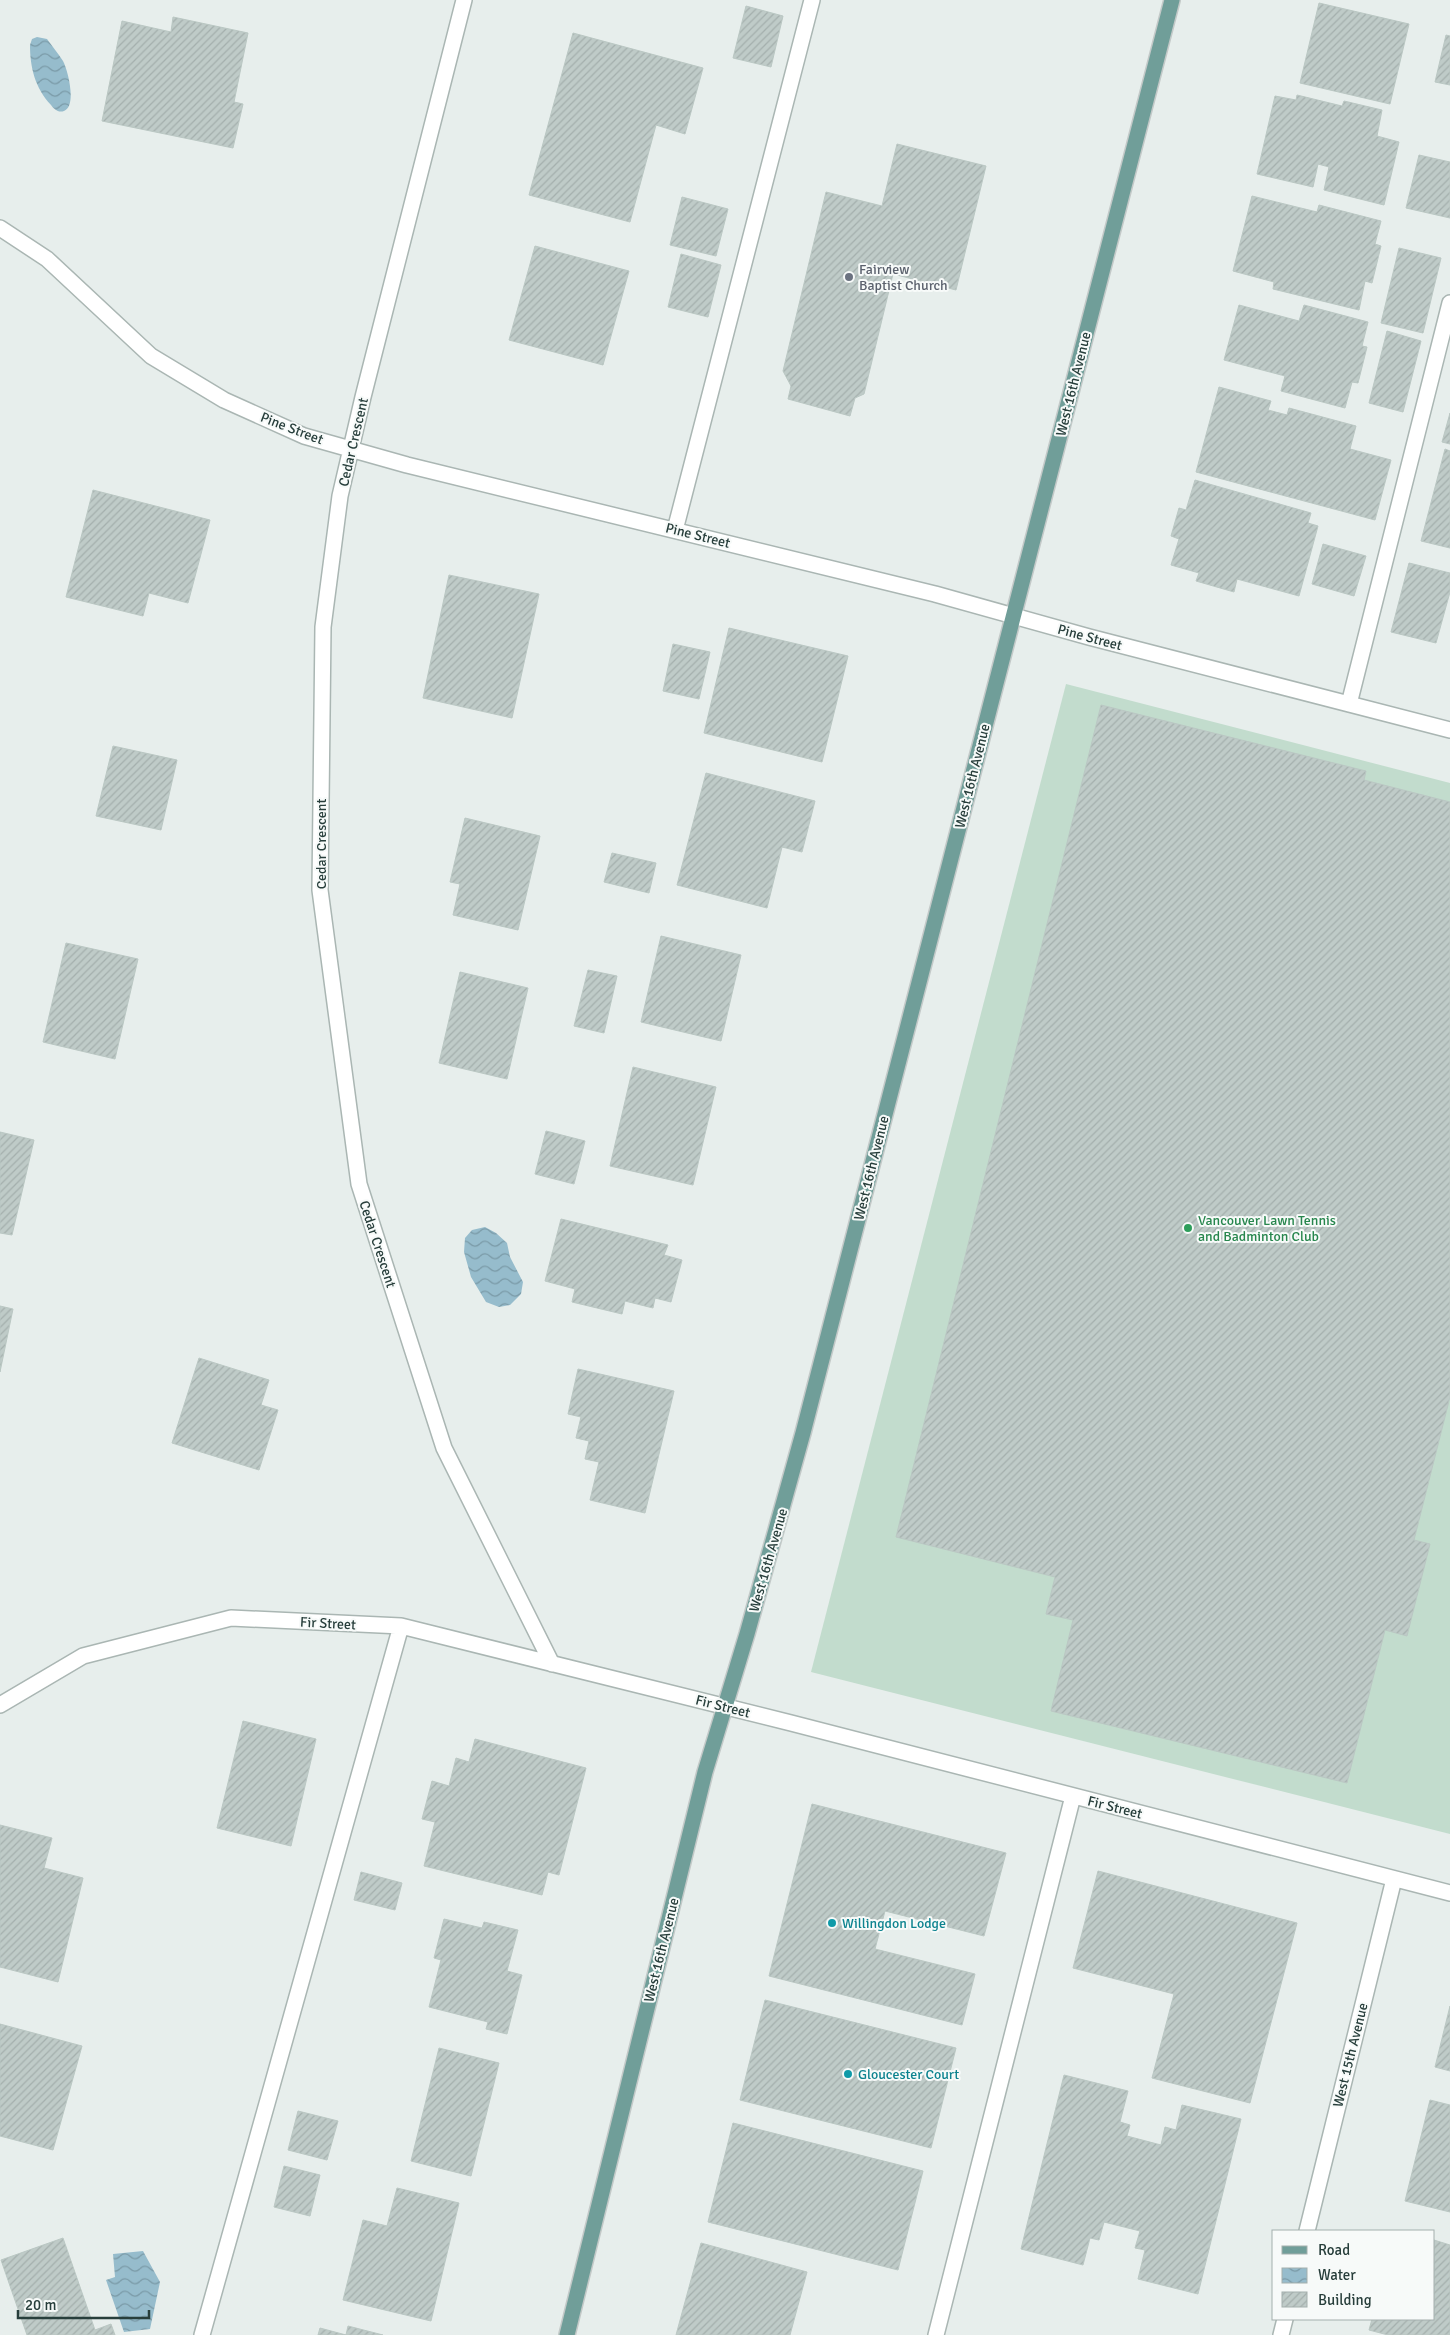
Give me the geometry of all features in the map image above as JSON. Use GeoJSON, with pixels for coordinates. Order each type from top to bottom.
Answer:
{"type":"FeatureCollection","features":[{"type":"Feature","properties":{"kind":"main road","name":"West 16th Avenue"},"geometry":{"type":"LineString","coordinates":[[567,2335],[705,1772],[747,1634],[803,1434],[1172,0]]}},
{"type":"Feature","properties":{"kind":"street","name":"Cedar Crescent"},"geometry":{"type":"LineString","coordinates":[[464,0],[340,496],[323,627],[320,890],[359,1184],[444,1448],[552,1664]]}},
{"type":"Feature","properties":{"kind":"street"},"geometry":{"type":"LineString","coordinates":[[675,530],[812,0]]}},
{"type":"Feature","properties":{"kind":"street","name":"Pine Street"},"geometry":{"type":"LineString","coordinates":[[0,228],[47,260],[151,356],[224,400],[304,436],[407,465],[935,594],[1013,617],[1450,730]]}},
{"type":"Feature","properties":{"kind":"street"},"geometry":{"type":"LineString","coordinates":[[1349,704],[1450,303]]}},
{"type":"Feature","properties":{"kind":"street","name":"Fir Street"},"geometry":{"type":"LineString","coordinates":[[0,1705],[83,1656],[231,1618],[401,1626],[1450,1893]]}},
{"type":"Feature","properties":{"kind":"street"},"geometry":{"type":"LineString","coordinates":[[202,2335],[401,1626]]}},
{"type":"Feature","properties":{"kind":"street"},"geometry":{"type":"LineString","coordinates":[[936,2335],[1073,1796]]}},
{"type":"Feature","properties":{"kind":"street","name":"West 15th Avenue"},"geometry":{"type":"LineString","coordinates":[[1306,2230],[1394,1879]]}},
{"type":"Feature","properties":{"kind":"street"},"geometry":{"type":"LineString","coordinates":[[1281,2335],[1285,2320]]}},
{"type":"Feature","properties":{"kind":"green space","name":"Vancouver Lawn Tennis and Badminton Club"},"geometry":{"type":"Polygon","coordinates":[[[1066,684],[1450,783],[1450,1834],[811,1672],[1066,684]]]}},
{"type":"Feature","properties":{"kind":"water"},"geometry":{"type":"Polygon","coordinates":[[[37,37],[47,39],[65,66],[71,95],[68,108],[64,111],[58,111],[52,106],[41,92],[34,77],[30,45],[32,39],[37,37]]]}},
{"type":"Feature","properties":{"kind":"water"},"geometry":{"type":"Polygon","coordinates":[[[485,1227],[496,1233],[507,1243],[510,1257],[523,1282],[521,1294],[510,1305],[499,1307],[486,1302],[471,1277],[464,1252],[465,1238],[472,1230],[485,1227]]]}},
{"type":"Feature","properties":{"kind":"water"},"geometry":{"type":"Polygon","coordinates":[[[143,2251],[160,2282],[150,2329],[124,2332],[106,2280],[115,2277],[113,2254],[143,2251]]]}},
{"type":"Feature","properties":{"kind":"building"},"geometry":{"type":"Polygon","coordinates":[[[1319,3],[1409,24],[1390,104],[1300,83],[1319,3]]]}},
{"type":"Feature","properties":{"kind":"building"},"geometry":{"type":"Polygon","coordinates":[[[746,6],[783,16],[771,67],[733,58],[746,6]]]}},
{"type":"Feature","properties":{"kind":"building"},"geometry":{"type":"Polygon","coordinates":[[[173,17],[248,33],[234,102],[243,104],[233,148],[102,121],[122,21],[171,32],[173,17]]]}},
{"type":"Feature","properties":{"kind":"building"},"geometry":{"type":"Polygon","coordinates":[[[573,33],[703,68],[685,134],[656,125],[630,222],[529,195],[573,33]]]}},
{"type":"Feature","properties":{"kind":"building"},"geometry":{"type":"Polygon","coordinates":[[[1446,35],[1450,36],[1450,85],[1435,82],[1446,35]]]}},
{"type":"Feature","properties":{"kind":"building"},"geometry":{"type":"Polygon","coordinates":[[[1297,95],[1342,106],[1344,101],[1382,110],[1377,136],[1399,142],[1384,205],[1324,190],[1329,167],[1318,164],[1313,187],[1257,174],[1275,96],[1296,100],[1297,95]]]}},
{"type":"Feature","properties":{"kind":"building","name":"Fairview Baptist Church"},"geometry":{"type":"Polygon","coordinates":[[[897,144],[986,166],[956,290],[893,274],[864,394],[855,398],[850,416],[788,399],[791,386],[783,371],[826,192],[882,206],[897,144]]]}},
{"type":"Feature","properties":{"kind":"building"},"geometry":{"type":"Polygon","coordinates":[[[1419,155],[1450,162],[1450,218],[1406,208],[1419,155]]]}},
{"type":"Feature","properties":{"kind":"building"},"geometry":{"type":"Polygon","coordinates":[[[1252,196],[1317,212],[1319,205],[1381,221],[1375,244],[1381,246],[1372,283],[1365,281],[1359,310],[1273,289],[1274,282],[1233,271],[1252,196]]]}},
{"type":"Feature","properties":{"kind":"building"},"geometry":{"type":"Polygon","coordinates":[[[682,197],[728,209],[716,256],[670,245],[682,197]]]}},
{"type":"Feature","properties":{"kind":"building"},"geometry":{"type":"Polygon","coordinates":[[[535,246],[629,271],[603,365],[509,340],[535,246]]]}},
{"type":"Feature","properties":{"kind":"building"},"geometry":{"type":"Polygon","coordinates":[[[1399,248],[1441,258],[1423,333],[1381,323],[1399,248]]]}},
{"type":"Feature","properties":{"kind":"building"},"geometry":{"type":"Polygon","coordinates":[[[681,254],[721,265],[708,317],[668,307],[681,254]]]}},
{"type":"Feature","properties":{"kind":"building"},"geometry":{"type":"Polygon","coordinates":[[[1239,305],[1299,321],[1304,305],[1368,322],[1362,346],[1367,347],[1358,383],[1352,382],[1345,408],[1281,391],[1285,376],[1224,360],[1239,305]]]}},
{"type":"Feature","properties":{"kind":"building"},"geometry":{"type":"Polygon","coordinates":[[[1387,331],[1421,341],[1403,412],[1369,403],[1387,331]]]}},
{"type":"Feature","properties":{"kind":"building"},"geometry":{"type":"Polygon","coordinates":[[[1219,387],[1271,401],[1268,410],[1287,415],[1289,408],[1356,426],[1350,449],[1391,460],[1375,520],[1196,472],[1219,387]]]}},
{"type":"Feature","properties":{"kind":"building"},"geometry":{"type":"Polygon","coordinates":[[[1450,413],[1450,444],[1442,442],[1450,413]]]}},
{"type":"Feature","properties":{"kind":"building"},"geometry":{"type":"Polygon","coordinates":[[[1445,449],[1450,451],[1450,548],[1421,541],[1445,449]]]}},
{"type":"Feature","properties":{"kind":"building"},"geometry":{"type":"Polygon","coordinates":[[[1195,480],[1311,513],[1308,523],[1318,526],[1299,596],[1237,579],[1234,592],[1196,581],[1199,573],[1171,565],[1179,539],[1171,536],[1179,508],[1186,510],[1195,480]]]}},
{"type":"Feature","properties":{"kind":"building"},"geometry":{"type":"Polygon","coordinates":[[[93,490],[210,520],[188,603],[149,593],[143,616],[66,597],[93,490]]]}},
{"type":"Feature","properties":{"kind":"building"},"geometry":{"type":"Polygon","coordinates":[[[1323,544],[1366,556],[1354,596],[1312,584],[1323,544]]]}},
{"type":"Feature","properties":{"kind":"building"},"geometry":{"type":"Polygon","coordinates":[[[1409,563],[1450,573],[1450,592],[1436,643],[1391,632],[1409,563]]]}},
{"type":"Feature","properties":{"kind":"building"},"geometry":{"type":"Polygon","coordinates":[[[449,575],[539,594],[512,718],[423,698],[449,575]]]}},
{"type":"Feature","properties":{"kind":"building"},"geometry":{"type":"Polygon","coordinates":[[[729,628],[848,656],[822,762],[704,733],[729,628]]]}},
{"type":"Feature","properties":{"kind":"building"},"geometry":{"type":"Polygon","coordinates":[[[673,644],[710,652],[699,699],[663,691],[673,644]]]}},
{"type":"Feature","properties":{"kind":"building","name":"Vancouver Lawn Tennis and Badminton Club"},"geometry":{"type":"Polygon","coordinates":[[[1101,705],[1366,771],[1364,780],[1450,802],[1450,1397],[1414,1540],[1430,1544],[1407,1636],[1385,1630],[1347,1783],[1051,1711],[1073,1620],[1046,1614],[1055,1577],[896,1537],[1101,705]]]}},
{"type":"Feature","properties":{"kind":"building"},"geometry":{"type":"Polygon","coordinates":[[[113,746],[177,760],[161,830],[96,816],[113,746]]]}},
{"type":"Feature","properties":{"kind":"building"},"geometry":{"type":"Polygon","coordinates":[[[706,773],[815,801],[802,852],[782,847],[767,908],[677,885],[706,773]]]}},
{"type":"Feature","properties":{"kind":"building"},"geometry":{"type":"Polygon","coordinates":[[[465,818],[540,836],[518,930],[453,915],[460,884],[450,882],[465,818]]]}},
{"type":"Feature","properties":{"kind":"building"},"geometry":{"type":"Polygon","coordinates":[[[612,853],[656,863],[649,893],[604,882],[612,853]]]}},
{"type":"Feature","properties":{"kind":"building"},"geometry":{"type":"Polygon","coordinates":[[[661,936],[741,955],[721,1041],[641,1022],[661,936]]]}},
{"type":"Feature","properties":{"kind":"building"},"geometry":{"type":"Polygon","coordinates":[[[66,943],[138,959],[115,1059],[43,1042],[66,943]]]}},
{"type":"Feature","properties":{"kind":"building"},"geometry":{"type":"Polygon","coordinates":[[[588,970],[617,976],[604,1033],[574,1026],[588,970]]]}},
{"type":"Feature","properties":{"kind":"building"},"geometry":{"type":"Polygon","coordinates":[[[460,972],[528,988],[507,1079],[439,1063],[460,972]]]}},
{"type":"Feature","properties":{"kind":"building"},"geometry":{"type":"Polygon","coordinates":[[[633,1067],[716,1087],[693,1185],[610,1166],[633,1067]]]}},
{"type":"Feature","properties":{"kind":"building"},"geometry":{"type":"Polygon","coordinates":[[[546,1131],[585,1141],[574,1184],[535,1174],[546,1131]]]}},
{"type":"Feature","properties":{"kind":"building"},"geometry":{"type":"Polygon","coordinates":[[[0,1132],[34,1140],[12,1235],[0,1233],[0,1132]]]}},
{"type":"Feature","properties":{"kind":"building"},"geometry":{"type":"Polygon","coordinates":[[[561,1219],[668,1245],[664,1255],[682,1260],[671,1302],[655,1298],[653,1308],[625,1301],[622,1314],[572,1302],[575,1289],[545,1281],[561,1219]]]}},
{"type":"Feature","properties":{"kind":"building"},"geometry":{"type":"Polygon","coordinates":[[[0,1306],[13,1309],[0,1372],[0,1306]]]}},
{"type":"Feature","properties":{"kind":"building"},"geometry":{"type":"Polygon","coordinates":[[[199,1358],[269,1380],[261,1405],[278,1410],[259,1470],[172,1443],[199,1358]]]}},
{"type":"Feature","properties":{"kind":"building"},"geometry":{"type":"Polygon","coordinates":[[[578,1369],[674,1391],[645,1513],[590,1500],[599,1462],[585,1459],[589,1441],[576,1438],[581,1417],[568,1414],[578,1369]]]}},
{"type":"Feature","properties":{"kind":"building"},"geometry":{"type":"Polygon","coordinates":[[[243,1721],[316,1739],[291,1846],[217,1828],[243,1721]]]}},
{"type":"Feature","properties":{"kind":"building"},"geometry":{"type":"Polygon","coordinates":[[[475,1739],[586,1768],[559,1875],[548,1872],[542,1895],[424,1866],[435,1822],[422,1819],[432,1781],[449,1786],[456,1758],[469,1762],[475,1739]]]}},
{"type":"Feature","properties":{"kind":"building","name":"Willingdon Lodge"},"geometry":{"type":"Polygon","coordinates":[[[812,1804],[1006,1853],[984,1936],[885,1911],[875,1949],[975,1974],[962,2025],[769,1976],[812,1804]]]}},
{"type":"Feature","properties":{"kind":"building"},"geometry":{"type":"Polygon","coordinates":[[[0,1825],[52,1838],[44,1868],[83,1878],[58,1982],[0,1967],[0,1825]]]}},
{"type":"Feature","properties":{"kind":"building"},"geometry":{"type":"Polygon","coordinates":[[[1098,1871],[1297,1923],[1250,2103],[1152,2078],[1174,1994],[1073,1968],[1098,1871]]]}},
{"type":"Feature","properties":{"kind":"building"},"geometry":{"type":"Polygon","coordinates":[[[361,1872],[402,1883],[395,1910],[354,1900],[361,1872]]]}},
{"type":"Feature","properties":{"kind":"building"},"geometry":{"type":"Polygon","coordinates":[[[444,1919],[482,1928],[484,1922],[518,1930],[507,1971],[522,1975],[507,2034],[486,2029],[488,2022],[429,2007],[441,1960],[434,1958],[444,1919]]]}},
{"type":"Feature","properties":{"kind":"building","name":"Gloucester Court"},"geometry":{"type":"Polygon","coordinates":[[[765,2000],[956,2048],[931,2148],[740,2100],[765,2000]]]}},
{"type":"Feature","properties":{"kind":"building"},"geometry":{"type":"Polygon","coordinates":[[[1450,2006],[1450,2071],[1435,2067],[1450,2006]]]}},
{"type":"Feature","properties":{"kind":"building"},"geometry":{"type":"Polygon","coordinates":[[[0,2024],[82,2046],[53,2150],[0,2136],[0,2024]]]}},
{"type":"Feature","properties":{"kind":"building"},"geometry":{"type":"Polygon","coordinates":[[[439,2048],[499,2063],[471,2176],[411,2161],[439,2048]]]}},
{"type":"Feature","properties":{"kind":"building"},"geometry":{"type":"Polygon","coordinates":[[[1064,2075],[1128,2091],[1120,2122],[1130,2125],[1127,2136],[1161,2145],[1165,2127],[1176,2130],[1182,2105],[1241,2119],[1198,2294],[1138,2279],[1145,2250],[1135,2248],[1140,2231],[1104,2222],[1099,2240],[1090,2238],[1083,2265],[1021,2249],[1064,2075]]]}},
{"type":"Feature","properties":{"kind":"building"},"geometry":{"type":"Polygon","coordinates":[[[1430,2100],[1450,2105],[1450,2212],[1405,2201],[1430,2100]]]}},
{"type":"Feature","properties":{"kind":"building"},"geometry":{"type":"Polygon","coordinates":[[[298,2111],[338,2121],[327,2160],[288,2150],[298,2111]]]}},
{"type":"Feature","properties":{"kind":"building"},"geometry":{"type":"Polygon","coordinates":[[[733,2123],[923,2171],[898,2270],[708,2222],[733,2123]]]}},
{"type":"Feature","properties":{"kind":"building"},"geometry":{"type":"Polygon","coordinates":[[[284,2166],[320,2175],[310,2216],[274,2207],[284,2166]]]}},
{"type":"Feature","properties":{"kind":"building"},"geometry":{"type":"Polygon","coordinates":[[[397,2188],[459,2203],[431,2321],[343,2300],[363,2220],[387,2226],[397,2188]]]}},
{"type":"Feature","properties":{"kind":"building"},"geometry":{"type":"Polygon","coordinates":[[[63,2238],[95,2330],[111,2324],[115,2335],[27,2335],[1,2260],[63,2238]]]}},
{"type":"Feature","properties":{"kind":"building"},"geometry":{"type":"Polygon","coordinates":[[[1435,2240],[1450,2245],[1450,2335],[1388,2335],[1369,2330],[1372,2320],[1435,2320],[1435,2240]]]}},
{"type":"Feature","properties":{"kind":"building"},"geometry":{"type":"Polygon","coordinates":[[[701,2243],[807,2272],[790,2335],[676,2335],[701,2243]]]}},
{"type":"Feature","properties":{"kind":"building"},"geometry":{"type":"Polygon","coordinates":[[[348,2326],[383,2335],[346,2335],[348,2326]]]}},
{"type":"Feature","properties":{"kind":"building"},"geometry":{"type":"Polygon","coordinates":[[[320,2328],[346,2335],[318,2335],[320,2328]]]}},
{"type":"Feature","properties":{"kind":"place","name":"Fairview Baptist Church"},"geometry":{"type":"Point","coordinates":[849,277]}},
{"type":"Feature","properties":{"kind":"place","name":"Vancouver Lawn Tennis and Badminton Club"},"geometry":{"type":"Point","coordinates":[1188,1228]}},
{"type":"Feature","properties":{"kind":"place","name":"Willingdon Lodge"},"geometry":{"type":"Point","coordinates":[832,1923]}},
{"type":"Feature","properties":{"kind":"place","name":"Gloucester Court"},"geometry":{"type":"Point","coordinates":[848,2074]}}]}
